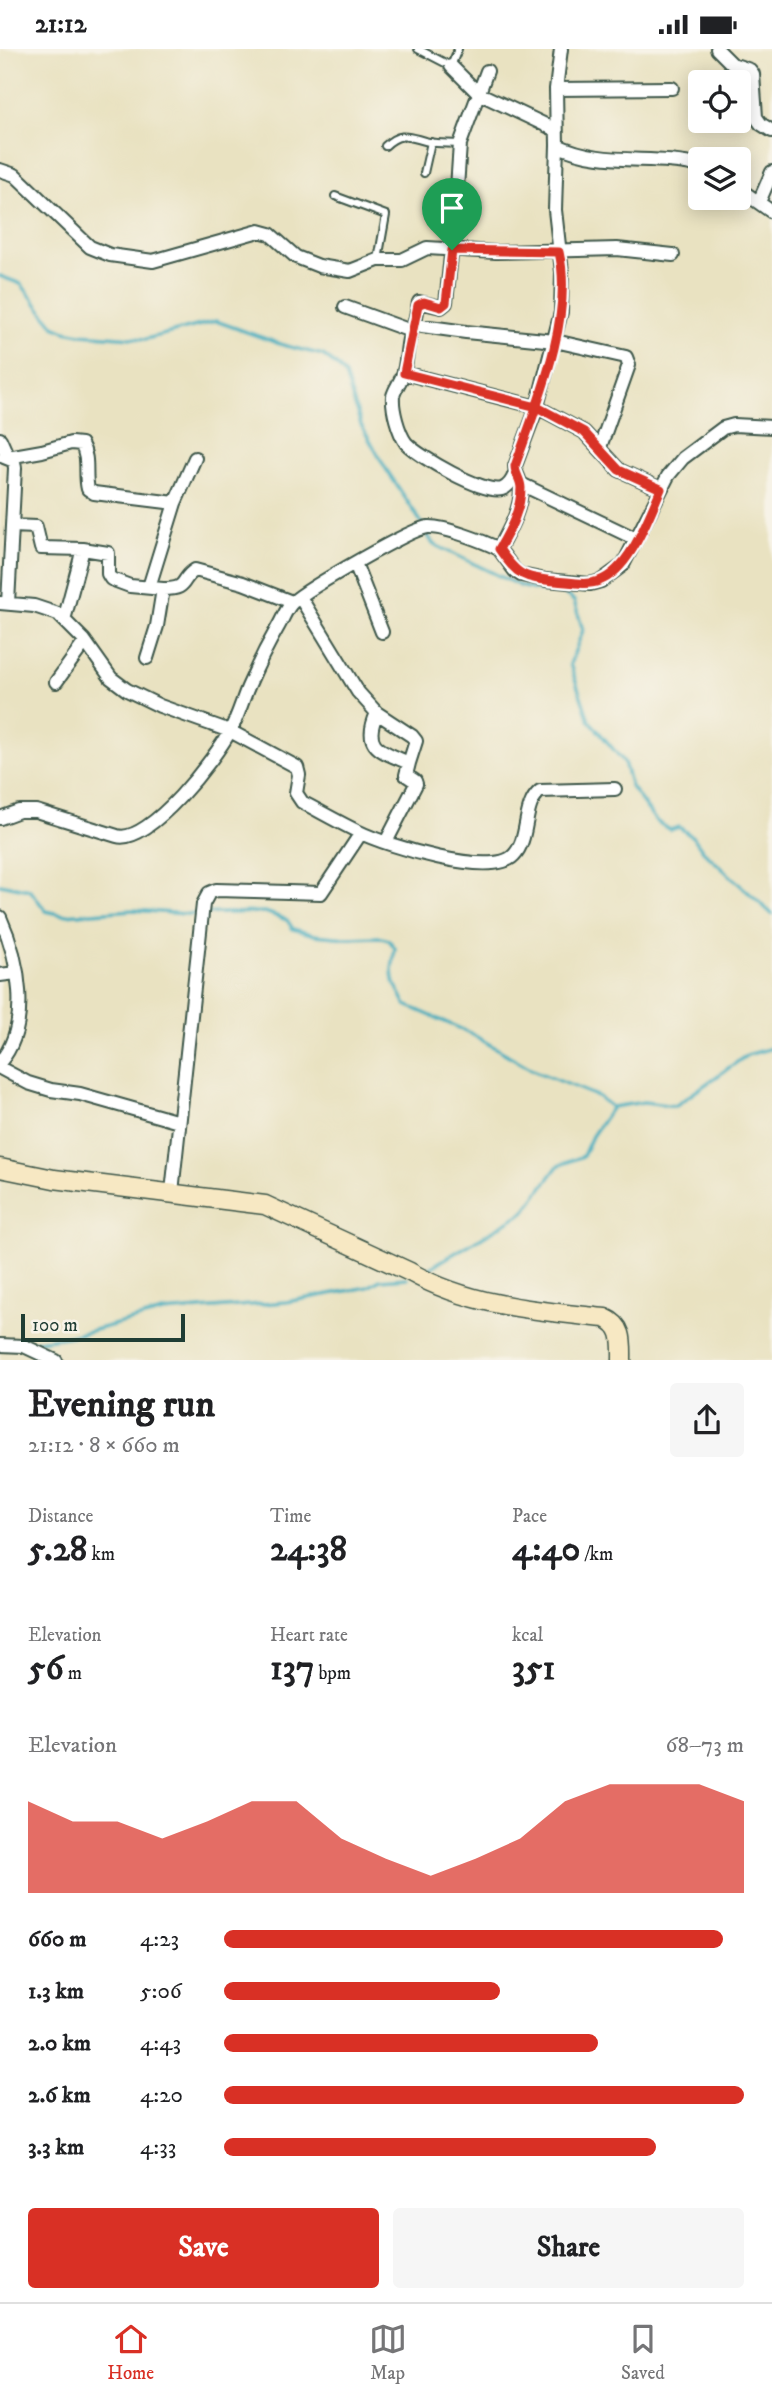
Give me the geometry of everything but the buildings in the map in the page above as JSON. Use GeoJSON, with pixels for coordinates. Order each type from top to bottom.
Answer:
{"type":"FeatureCollection","features":[{"type":"Feature","properties":{"kind":"street"},"geometry":{"type":"LineString","coordinates":[[499,549],[512,526],[520,501],[515,466],[537,407],[561,312],[562,272],[555,210],[556,89],[561,49]]}},
{"type":"Feature","properties":{"kind":"street"},"geometry":{"type":"LineString","coordinates":[[717,49],[732,64],[750,70],[753,74],[756,117],[772,131]]}},
{"type":"Feature","properties":{"kind":"street"},"geometry":{"type":"LineString","coordinates":[[451,66],[478,93],[556,130]]}},
{"type":"Feature","properties":{"kind":"street"},"geometry":{"type":"LineString","coordinates":[[487,71],[460,144],[445,306],[419,302],[404,373],[393,395],[397,422],[407,444],[460,478],[485,487],[499,490],[518,478]]}},
{"type":"Feature","properties":{"kind":"street"},"geometry":{"type":"LineString","coordinates":[[556,89],[672,88]]}},
{"type":"Feature","properties":{"kind":"street"},"geometry":{"type":"LineString","coordinates":[[557,145],[575,154],[606,159],[688,163]]}},
{"type":"Feature","properties":{"kind":"street"},"geometry":{"type":"LineString","coordinates":[[0,170],[15,175],[90,247],[110,255],[153,261],[259,231],[270,234],[296,257],[319,266],[350,271],[378,260],[401,260],[427,248],[559,252],[617,249],[673,255]]}},
{"type":"Feature","properties":{"kind":"street"},"geometry":{"type":"LineString","coordinates":[[759,202],[772,172]]}},
{"type":"Feature","properties":{"kind":"street"},"geometry":{"type":"LineString","coordinates":[[751,197],[772,212]]}},
{"type":"Feature","properties":{"kind":"street"},"geometry":{"type":"LineString","coordinates":[[345,307],[412,328],[419,324],[466,332],[555,341],[626,357],[629,365],[600,447]]}},
{"type":"Feature","properties":{"kind":"street"},"geometry":{"type":"LineString","coordinates":[[404,373],[537,407],[574,425],[600,447],[619,470],[661,489]]}},
{"type":"Feature","properties":{"kind":"street"},"geometry":{"type":"LineString","coordinates":[[0,818],[19,811],[36,811],[117,836],[129,837],[154,821],[182,796],[230,731],[273,635],[296,600],[355,563],[423,528],[484,541],[499,549],[521,575],[590,584],[601,581],[623,565],[668,476],[683,457],[723,428],[734,425],[772,427]]}},
{"type":"Feature","properties":{"kind":"street"},"geometry":{"type":"LineString","coordinates":[[0,439],[4,457]]}},
{"type":"Feature","properties":{"kind":"street"},"geometry":{"type":"LineString","coordinates":[[4,457],[71,443],[81,444],[87,459],[86,483],[88,489],[94,493],[175,503]]}},
{"type":"Feature","properties":{"kind":"street"},"geometry":{"type":"LineString","coordinates":[[4,457],[14,461],[15,468],[4,603],[34,606],[58,614],[85,642],[111,678],[127,690],[160,706],[230,731],[297,767],[298,799],[361,833],[464,863],[506,861],[515,855],[522,842],[533,798],[540,792],[615,789]]}},
{"type":"Feature","properties":{"kind":"street"},"geometry":{"type":"LineString","coordinates":[[147,657],[157,626],[156,588],[175,503],[195,457]]}},
{"type":"Feature","properties":{"kind":"street"},"geometry":{"type":"LineString","coordinates":[[518,478],[636,539]]}},
{"type":"Feature","properties":{"kind":"street"},"geometry":{"type":"LineString","coordinates":[[12,526],[36,527],[41,548],[83,549],[108,553],[108,574],[111,579],[130,586],[176,589],[185,583],[191,572],[199,571],[296,600],[358,692],[377,713],[416,741],[406,775],[416,784],[386,842]]}},
{"type":"Feature","properties":{"kind":"street"},"geometry":{"type":"LineString","coordinates":[[64,620],[83,549]]}},
{"type":"Feature","properties":{"kind":"street"},"geometry":{"type":"LineString","coordinates":[[355,563],[382,632]]}},
{"type":"Feature","properties":{"kind":"street"},"geometry":{"type":"LineString","coordinates":[[56,682],[85,642]]}},
{"type":"Feature","properties":{"kind":"street"},"geometry":{"type":"LineString","coordinates":[[377,713],[370,735],[373,745],[380,751],[409,763]]}},
{"type":"Feature","properties":{"kind":"street"},"geometry":{"type":"LineString","coordinates":[[172,1192],[205,897],[216,890],[321,893],[361,833]]}},
{"type":"Feature","properties":{"kind":"street"},"geometry":{"type":"LineString","coordinates":[[0,917],[12,944],[19,998],[17,1031],[10,1051],[0,1062]]}},
{"type":"Feature","properties":{"kind":"street"},"geometry":{"type":"LineString","coordinates":[[0,975],[16,973]]}},
{"type":"Feature","properties":{"kind":"street"},"geometry":{"type":"LineString","coordinates":[[0,1068],[28,1083],[51,1090],[80,1094],[179,1122]]}},
{"type":"Feature","properties":{"kind":"street"},"geometry":{"type":"LineString","coordinates":[[0,1168],[54,1179],[265,1205],[433,1285],[512,1307],[605,1318],[617,1324],[621,1331],[622,1360]]}},
{"type":"Feature","properties":{"kind":"street"},"geometry":{"type":"LineString","coordinates":[[3,1345],[24,1346],[56,1360]]}},
{"type":"Feature","properties":{"kind":"lane"},"geometry":{"type":"LineString","coordinates":[[418,49],[451,66],[458,49]]}},
{"type":"Feature","properties":{"kind":"lane"},"geometry":{"type":"LineString","coordinates":[[385,146],[393,139],[405,136],[431,142],[460,144]]}},
{"type":"Feature","properties":{"kind":"lane"},"geometry":{"type":"LineString","coordinates":[[424,173],[431,142]]}},
{"type":"Feature","properties":{"kind":"lane"},"geometry":{"type":"LineString","coordinates":[[335,197],[386,215],[378,260]]}},
{"type":"Feature","properties":{"kind":"waterway"},"geometry":{"type":"LineString","coordinates":[[0,276],[21,284],[54,326],[65,331],[146,339],[216,321],[286,346],[323,355],[345,375],[361,425],[423,525]]}},
{"type":"Feature","properties":{"kind":"waterway"},"geometry":{"type":"LineString","coordinates":[[426,532],[433,544],[520,586],[540,591],[561,591],[574,601],[583,630],[570,664],[589,720],[624,762],[631,787],[656,821],[670,830],[679,827],[694,838],[703,851],[772,914]]}},
{"type":"Feature","properties":{"kind":"waterway"},"geometry":{"type":"LineString","coordinates":[[0,884],[30,890],[46,911],[64,915],[133,910],[186,914],[265,912],[287,920],[293,929],[315,935],[378,937],[389,940],[395,948],[393,980],[406,1005],[468,1032],[537,1072],[599,1097],[611,1107]]}},
{"type":"Feature","properties":{"kind":"waterway"},"geometry":{"type":"LineString","coordinates":[[423,1272],[524,1212],[558,1166],[583,1156],[592,1136],[612,1107],[644,1102],[675,1106],[747,1055],[772,1048]]}},
{"type":"Feature","properties":{"kind":"waterway"},"geometry":{"type":"LineString","coordinates":[[26,1343],[71,1336],[163,1312],[286,1302],[368,1287],[380,1280],[407,1278]]}},
{"type":"Feature","properties":{"kind":"route"},"geometry":{"type":"LineString","coordinates":[[452,250],[445,306],[419,302],[404,373],[537,407],[584,432],[619,470],[661,489],[623,565],[601,581],[590,584],[521,575],[499,549],[512,526],[520,501],[522,484],[514,469],[537,407],[561,312],[562,272],[559,252],[452,250]]}}]}
